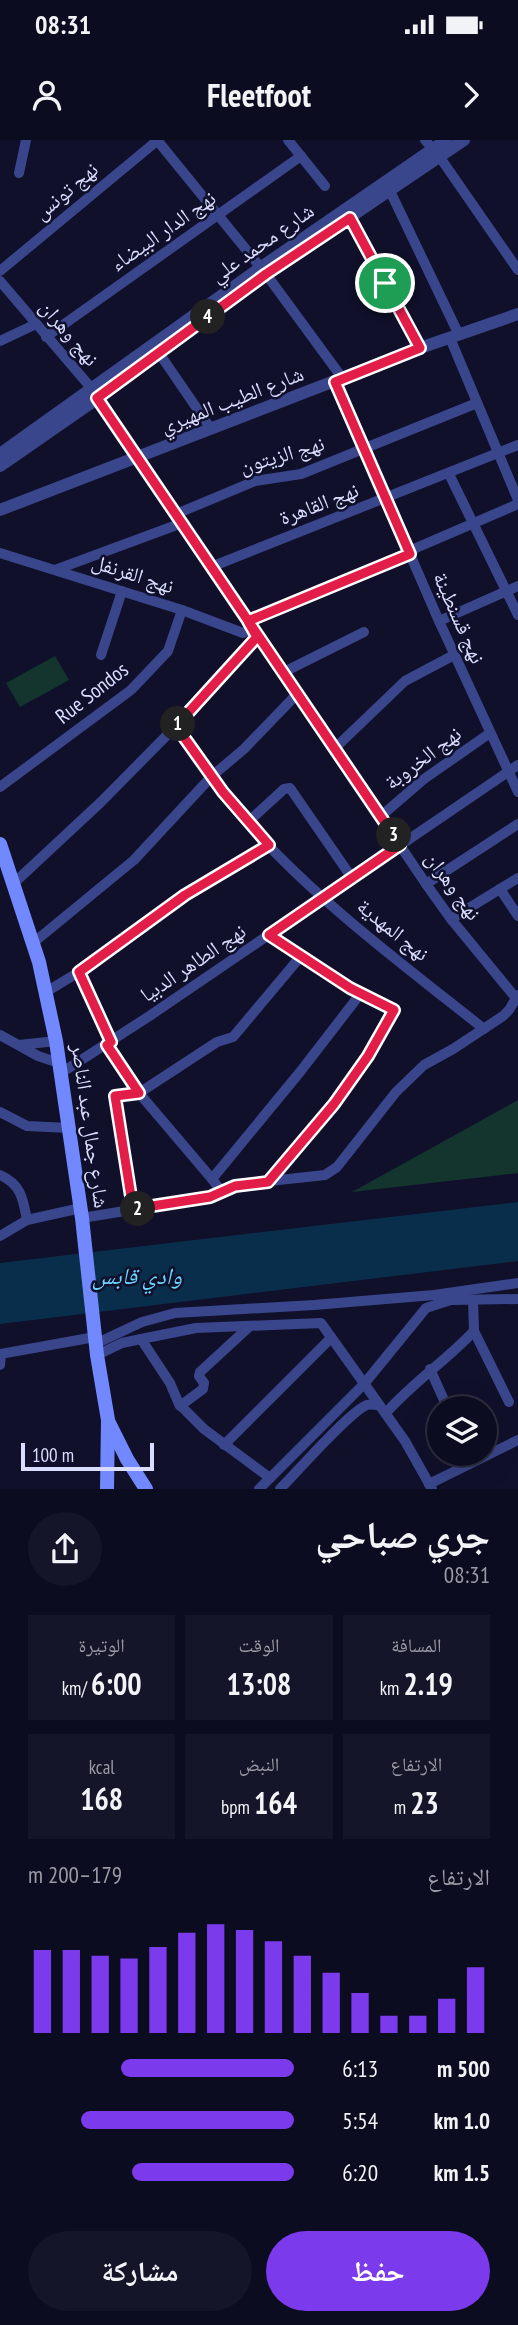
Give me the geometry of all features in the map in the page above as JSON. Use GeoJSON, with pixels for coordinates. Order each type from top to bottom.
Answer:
{"type":"FeatureCollection","features":[{"type":"Feature","properties":{"kind":"main road","name":"شارع جمال عبد الناصر"},"geometry":{"type":"LineString","coordinates":[[0,844],[33,943],[56,1041],[108,1420]]}},
{"type":"Feature","properties":{"kind":"main road"},"geometry":{"type":"LineString","coordinates":[[107,1489],[108,1420]]}},
{"type":"Feature","properties":{"kind":"main road"},"geometry":{"type":"LineString","coordinates":[[108,1420],[127,1459],[146,1489]]}},
{"type":"Feature","properties":{"kind":"street"},"geometry":{"type":"LineString","coordinates":[[19,173],[26,140]]}},
{"type":"Feature","properties":{"kind":"street","name":"نهج قسنطينة"},"geometry":{"type":"LineString","coordinates":[[157,140],[263,271],[339,381],[364,450],[454,655],[518,792]]}},
{"type":"Feature","properties":{"kind":"street","name":"نهج تونس"},"geometry":{"type":"LineString","coordinates":[[0,271],[157,140]]}},
{"type":"Feature","properties":{"kind":"street"},"geometry":{"type":"LineString","coordinates":[[288,140],[325,186]]}},
{"type":"Feature","properties":{"kind":"street","name":"شارع محمد علي"},"geometry":{"type":"LineString","coordinates":[[0,466],[263,271],[347,214],[446,140]]}},
{"type":"Feature","properties":{"kind":"street","name":"شارع محمد علي"},"geometry":{"type":"LineString","coordinates":[[347,214],[390,191],[432,149],[464,140]]}},
{"type":"Feature","properties":{"kind":"street"},"geometry":{"type":"LineString","coordinates":[[432,149],[518,270]]}},
{"type":"Feature","properties":{"kind":"street","name":"نهج الدار البيضاء"},"geometry":{"type":"LineString","coordinates":[[46,337],[301,156]]}},
{"type":"Feature","properties":{"kind":"street"},"geometry":{"type":"LineString","coordinates":[[13,884],[101,802],[176,726],[252,629],[518,502],[477,403],[454,336],[390,191]]}},
{"type":"Feature","properties":{"kind":"street"},"geometry":{"type":"LineString","coordinates":[[347,214],[420,348]]}},
{"type":"Feature","properties":{"kind":"street","name":"شارع محمد علي"},"geometry":{"type":"LineString","coordinates":[[0,454],[159,353],[263,271]]}},
{"type":"Feature","properties":{"kind":"street","name":"نهج وهران"},"geometry":{"type":"LineString","coordinates":[[0,281],[95,394],[426,884],[517,996]]}},
{"type":"Feature","properties":{"kind":"street","name":"شارع الطيب المهيري"},"geometry":{"type":"LineString","coordinates":[[0,509],[420,348],[518,314]]}},
{"type":"Feature","properties":{"kind":"street"},"geometry":{"type":"LineString","coordinates":[[0,341],[36,324]]}},
{"type":"Feature","properties":{"kind":"street"},"geometry":{"type":"LineString","coordinates":[[159,353],[211,429]]}},
{"type":"Feature","properties":{"kind":"street","name":"نهج الزيتون"},"geometry":{"type":"LineString","coordinates":[[55,570],[179,518],[255,481],[301,474],[477,403]]}},
{"type":"Feature","properties":{"kind":"street","name":"نهج القاهرة"},"geometry":{"type":"LineString","coordinates":[[211,567],[518,445]]}},
{"type":"Feature","properties":{"kind":"street"},"geometry":{"type":"LineString","coordinates":[[449,474],[518,615]]}},
{"type":"Feature","properties":{"kind":"street","name":"نهج القرنفل"},"geometry":{"type":"LineString","coordinates":[[0,553],[122,590],[243,633],[252,629]]}},
{"type":"Feature","properties":{"kind":"street"},"geometry":{"type":"LineString","coordinates":[[439,621],[518,586]]}},
{"type":"Feature","properties":{"kind":"street"},"geometry":{"type":"LineString","coordinates":[[101,654],[122,590]]}},
{"type":"Feature","properties":{"kind":"street","name":"Rue Sondos"},"geometry":{"type":"LineString","coordinates":[[0,787],[131,690],[168,651],[182,610]]}},
{"type":"Feature","properties":{"kind":"street"},"geometry":{"type":"LineString","coordinates":[[282,673],[363,632]]}},
{"type":"Feature","properties":{"kind":"street"},"geometry":{"type":"LineString","coordinates":[[334,749],[405,681],[454,655]]}},
{"type":"Feature","properties":{"kind":"street"},"geometry":{"type":"LineString","coordinates":[[33,943],[134,860],[212,776],[244,749],[297,694]]}},
{"type":"Feature","properties":{"kind":"street","name":"نهج المهدية"},"geometry":{"type":"LineString","coordinates":[[176,726],[212,776],[269,845],[324,898],[484,1029]]}},
{"type":"Feature","properties":{"kind":"street","name":"نهج الخروبة"},"geometry":{"type":"LineString","coordinates":[[381,816],[432,772],[490,733]]}},
{"type":"Feature","properties":{"kind":"street","name":"نهج الطاهر الدبيا"},"geometry":{"type":"LineString","coordinates":[[60,1068],[109,1044],[518,765]]}},
{"type":"Feature","properties":{"kind":"street"},"geometry":{"type":"LineString","coordinates":[[248,822],[284,789],[289,788],[352,878]]}},
{"type":"Feature","properties":{"kind":"street"},"geometry":{"type":"LineString","coordinates":[[426,884],[518,824]]}},
{"type":"Feature","properties":{"kind":"street"},"geometry":{"type":"LineString","coordinates":[[46,992],[79,972],[185,895],[269,845]]}},
{"type":"Feature","properties":{"kind":"street"},"geometry":{"type":"LineString","coordinates":[[452,919],[518,878]]}},
{"type":"Feature","properties":{"kind":"street"},"geometry":{"type":"LineString","coordinates":[[500,890],[518,916]]}},
{"type":"Feature","properties":{"kind":"street"},"geometry":{"type":"LineString","coordinates":[[268,1182],[334,1104],[368,1056],[394,1012],[390,1007],[361,993],[269,935]]}},
{"type":"Feature","properties":{"kind":"street"},"geometry":{"type":"LineString","coordinates":[[133,1209],[115,1096],[139,1093],[217,1042],[233,1037],[301,956]]}},
{"type":"Feature","properties":{"kind":"street"},"geometry":{"type":"LineString","coordinates":[[79,972],[109,1044],[139,1093],[222,1192]]}},
{"type":"Feature","properties":{"kind":"street"},"geometry":{"type":"LineString","coordinates":[[212,1179],[300,1073],[361,993]]}},
{"type":"Feature","properties":{"kind":"street"},"geometry":{"type":"LineString","coordinates":[[0,1236],[27,1220],[82,1218],[210,1197],[243,1184],[316,1177],[331,1172],[396,1092],[415,1073],[431,1060],[484,1029],[509,1010],[517,996]]}},
{"type":"Feature","properties":{"kind":"street"},"geometry":{"type":"LineString","coordinates":[[0,1035],[60,1068]]}},
{"type":"Feature","properties":{"kind":"street"},"geometry":{"type":"LineString","coordinates":[[15,1044],[56,1041]]}},
{"type":"Feature","properties":{"kind":"street"},"geometry":{"type":"LineString","coordinates":[[0,1112],[27,1126],[69,1128]]}},
{"type":"Feature","properties":{"kind":"street"},"geometry":{"type":"LineString","coordinates":[[0,1175],[19,1188],[27,1220]]}},
{"type":"Feature","properties":{"kind":"street"},"geometry":{"type":"LineString","coordinates":[[0,1358],[95,1340],[175,1313],[314,1306],[518,1283]]}},
{"type":"Feature","properties":{"kind":"street"},"geometry":{"type":"LineString","coordinates":[[259,1489],[364,1384],[426,1308],[451,1300],[518,1299]]}},
{"type":"Feature","properties":{"kind":"street"},"geometry":{"type":"LineString","coordinates":[[473,1300],[474,1331],[509,1402]]}},
{"type":"Feature","properties":{"kind":"street"},"geometry":{"type":"LineString","coordinates":[[95,1340],[122,1343],[183,1329],[318,1323],[405,1441],[431,1486],[461,1466]]}},
{"type":"Feature","properties":{"kind":"street"},"geometry":{"type":"LineString","coordinates":[[180,1406],[203,1389],[204,1385],[198,1376],[200,1372],[250,1326]]}},
{"type":"Feature","properties":{"kind":"street"},"geometry":{"type":"LineString","coordinates":[[382,1409],[459,1347],[474,1331]]}},
{"type":"Feature","properties":{"kind":"street"},"geometry":{"type":"LineString","coordinates":[[224,1445],[331,1338]]}},
{"type":"Feature","properties":{"kind":"street"},"geometry":{"type":"LineString","coordinates":[[141,1339],[170,1382],[180,1406],[224,1445],[270,1478]]}},
{"type":"Feature","properties":{"kind":"street"},"geometry":{"type":"LineString","coordinates":[[429,1369],[442,1396]]}},
{"type":"Feature","properties":{"kind":"street"},"geometry":{"type":"LineString","coordinates":[[280,1489],[357,1412],[367,1405],[382,1409]]}},
{"type":"Feature","properties":{"kind":"street"},"geometry":{"type":"LineString","coordinates":[[497,1448],[518,1440]]}},
{"type":"Feature","properties":{"kind":"street"},"geometry":{"type":"LineString","coordinates":[[278,1469],[290,1478],[297,1489]]}},
{"type":"Feature","properties":{"kind":"green space"},"geometry":{"type":"Polygon","coordinates":[[[55,656],[69,680],[20,707],[6,683],[55,656]]]}},
{"type":"Feature","properties":{"kind":"green space"},"geometry":{"type":"Polygon","coordinates":[[[518,1100],[518,1173],[352,1192],[518,1100]]]}},
{"type":"Feature","properties":{"kind":"water","name":"وادي قابس"},"geometry":{"type":"Polygon","coordinates":[[[518,1202],[518,1261],[0,1324],[0,1263],[518,1202]]]}},
{"type":"Feature","properties":{"kind":"route"},"geometry":{"type":"LineString","coordinates":[[385,283],[350,218],[266,274],[97,398],[257,637],[400,845],[269,935],[350,988],[394,1010],[368,1056],[334,1104],[268,1182],[235,1186],[210,1197],[133,1209],[115,1096],[139,1093],[107,1045],[111,1042],[79,972],[185,895],[269,845],[223,792],[176,726],[257,637],[248,621],[410,554],[335,382],[420,348],[385,283]]}}]}
